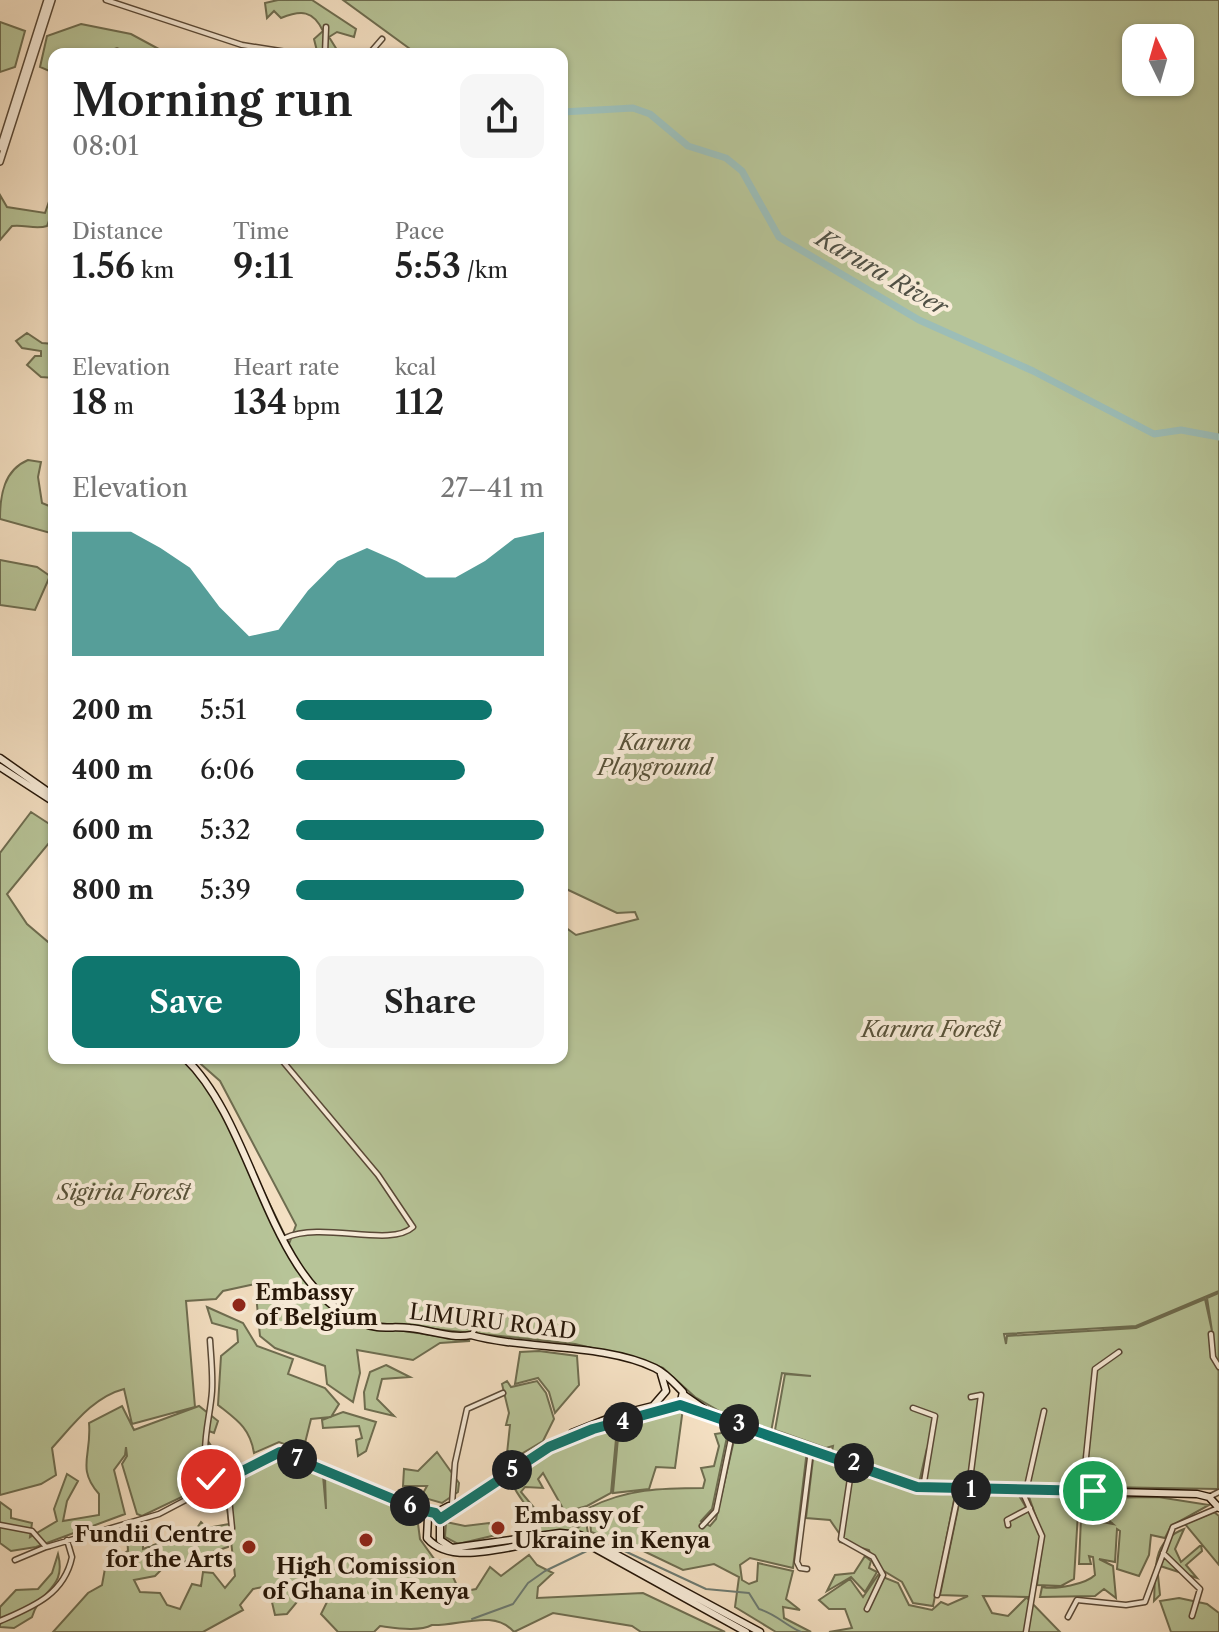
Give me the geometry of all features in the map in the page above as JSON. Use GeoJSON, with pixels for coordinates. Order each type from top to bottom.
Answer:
{"type":"FeatureCollection","features":[{"type":"Feature","properties":{"kind":"main road"},"geometry":{"type":"LineString","coordinates":[[0,758],[48,794]]}},
{"type":"Feature","properties":{"kind":"main road"},"geometry":{"type":"LineString","coordinates":[[0,767],[48,795]]}},
{"type":"Feature","properties":{"kind":"main road","name":"LIMURU ROAD"},"geometry":{"type":"LineString","coordinates":[[190,1064],[219,1101],[297,1265],[323,1300],[350,1318],[374,1327],[409,1327],[458,1338],[471,1335],[553,1345],[656,1368],[684,1395],[714,1416]]}},
{"type":"Feature","properties":{"kind":"main road"},"geometry":{"type":"LineString","coordinates":[[656,1368],[665,1394],[676,1406]]}},
{"type":"Feature","properties":{"kind":"main road"},"geometry":{"type":"LineString","coordinates":[[678,1388],[665,1394],[653,1406],[617,1415],[564,1437],[452,1504],[434,1517],[425,1531],[428,1541],[454,1552],[495,1549],[558,1538],[601,1547],[746,1632]]}},
{"type":"Feature","properties":{"kind":"main road"},"geometry":{"type":"LineString","coordinates":[[676,1406],[684,1395]]}},
{"type":"Feature","properties":{"kind":"main road"},"geometry":{"type":"LineString","coordinates":[[434,1517],[549,1447],[593,1429],[676,1406],[734,1422],[923,1488],[1209,1497],[1219,1508]]}},
{"type":"Feature","properties":{"kind":"main road"},"geometry":{"type":"LineString","coordinates":[[434,1517],[440,1540],[452,1548],[560,1533],[580,1535],[760,1632]]}},
{"type":"Feature","properties":{"kind":"street"},"geometry":{"type":"LineString","coordinates":[[0,162],[49,0]]}},
{"type":"Feature","properties":{"kind":"street"},"geometry":{"type":"LineString","coordinates":[[106,0],[242,45],[261,48]]}},
{"type":"Feature","properties":{"kind":"street"},"geometry":{"type":"LineString","coordinates":[[325,48],[326,27]]}},
{"type":"Feature","properties":{"kind":"street"},"geometry":{"type":"LineString","coordinates":[[374,48],[382,39]]}},
{"type":"Feature","properties":{"kind":"street"},"geometry":{"type":"LineString","coordinates":[[0,148],[12,117]]}},
{"type":"Feature","properties":{"kind":"street"},"geometry":{"type":"LineString","coordinates":[[285,1064],[378,1175],[413,1227],[397,1236],[329,1230],[301,1232],[285,1238]]}},
{"type":"Feature","properties":{"kind":"street"},"geometry":{"type":"LineString","coordinates":[[471,1335],[482,1317]]}},
{"type":"Feature","properties":{"kind":"street"},"geometry":{"type":"LineString","coordinates":[[1211,1334],[1213,1357],[1219,1367]]}},
{"type":"Feature","properties":{"kind":"street"},"geometry":{"type":"LineString","coordinates":[[210,1340],[212,1386],[205,1440],[207,1462],[215,1485]]}},
{"type":"Feature","properties":{"kind":"street"},"geometry":{"type":"LineString","coordinates":[[1080,1516],[1095,1369],[1119,1352]]}},
{"type":"Feature","properties":{"kind":"street"},"geometry":{"type":"LineString","coordinates":[[452,1504],[455,1463],[467,1409],[503,1393]]}},
{"type":"Feature","properties":{"kind":"street"},"geometry":{"type":"LineString","coordinates":[[969,1490],[981,1395],[971,1397]]}},
{"type":"Feature","properties":{"kind":"street"},"geometry":{"type":"LineString","coordinates":[[913,1408],[935,1416],[923,1488]]}},
{"type":"Feature","properties":{"kind":"street"},"geometry":{"type":"LineString","coordinates":[[1026,1632],[1042,1536],[1024,1491],[1044,1411]]}},
{"type":"Feature","properties":{"kind":"street"},"geometry":{"type":"LineString","coordinates":[[702,1526],[716,1511],[734,1422]]}},
{"type":"Feature","properties":{"kind":"street"},"geometry":{"type":"LineString","coordinates":[[807,1569],[800,1568],[797,1562],[811,1448]]}},
{"type":"Feature","properties":{"kind":"street"},"geometry":{"type":"LineString","coordinates":[[15,1560],[48,1546],[159,1514],[280,1452],[434,1517]]}},
{"type":"Feature","properties":{"kind":"street"},"geometry":{"type":"LineString","coordinates":[[853,1463],[841,1539],[873,1557],[883,1575],[867,1609]]}},
{"type":"Feature","properties":{"kind":"street"},"geometry":{"type":"LineString","coordinates":[[227,1478],[232,1528]]}},
{"type":"Feature","properties":{"kind":"street"},"geometry":{"type":"LineString","coordinates":[[937,1595],[959,1490]]}},
{"type":"Feature","properties":{"kind":"street"},"geometry":{"type":"LineString","coordinates":[[1209,1497],[1219,1492]]}},
{"type":"Feature","properties":{"kind":"street"},"geometry":{"type":"LineString","coordinates":[[1008,1525],[1007,1520],[1030,1508]]}},
{"type":"Feature","properties":{"kind":"street"},"geometry":{"type":"LineString","coordinates":[[1068,1617],[1077,1600],[1126,1605],[1145,1602],[1173,1527],[1219,1508]]}},
{"type":"Feature","properties":{"kind":"street"},"geometry":{"type":"LineString","coordinates":[[0,1525],[32,1531],[48,1546]]}},
{"type":"Feature","properties":{"kind":"street"},"geometry":{"type":"LineString","coordinates":[[0,1621],[28,1610],[58,1587],[72,1557],[67,1540]]}},
{"type":"Feature","properties":{"kind":"street"},"geometry":{"type":"LineString","coordinates":[[1163,1553],[1200,1589],[1192,1616]]}},
{"type":"Feature","properties":{"kind":"green space"},"geometry":{"type":"Polygon","coordinates":[[[312,0],[356,29],[354,37],[337,32],[329,37],[336,48],[316,48],[314,39],[323,31],[315,19],[300,13],[281,18],[274,11],[267,18],[265,3],[312,0]]]}},
{"type":"Feature","properties":{"kind":"green space","name":"Karura Forest"},"geometry":{"type":"Polygon","coordinates":[[[343,0],[1219,0],[1219,1291],[1136,1326],[1004,1334],[1006,1344],[1007,1336],[1136,1328],[1205,1299],[1212,1331],[1207,1298],[1219,1293],[1218,1489],[921,1484],[927,1448],[919,1483],[832,1452],[833,1446],[826,1448],[775,1430],[785,1374],[811,1376],[782,1373],[771,1432],[721,1412],[695,1397],[663,1368],[630,1357],[575,1344],[361,1321],[402,1331],[470,1341],[440,1343],[413,1360],[357,1350],[360,1373],[353,1402],[327,1384],[325,1366],[275,1348],[260,1336],[255,1284],[223,1291],[216,1299],[186,1301],[195,1407],[132,1424],[124,1389],[113,1393],[84,1413],[52,1448],[56,1475],[41,1484],[0,1495],[0,853],[31,812],[48,823],[48,844],[7,894],[27,924],[48,942],[48,1064],[189,1064],[220,1101],[289,1244],[296,1225],[220,1081],[201,1064],[568,1064],[568,929],[576,935],[638,919],[635,912],[617,913],[568,890],[568,48],[409,48],[343,0]]]}},
{"type":"Feature","properties":{"kind":"green space"},"geometry":{"type":"Polygon","coordinates":[[[0,22],[25,31],[15,67],[0,72],[0,22]]]}},
{"type":"Feature","properties":{"kind":"green space"},"geometry":{"type":"Polygon","coordinates":[[[81,24],[131,34],[157,48],[48,48],[48,70],[40,67],[47,36],[81,24]]]}},
{"type":"Feature","properties":{"kind":"green space"},"geometry":{"type":"Polygon","coordinates":[[[0,195],[7,207],[45,213],[48,204],[47,226],[12,226],[0,240],[0,195]]]}},
{"type":"Feature","properties":{"kind":"green space"},"geometry":{"type":"Polygon","coordinates":[[[27,333],[48,344],[48,378],[41,377],[27,365],[35,356],[41,356],[41,351],[22,348],[16,341],[27,333]]]}},
{"type":"Feature","properties":{"kind":"green space"},"geometry":{"type":"Polygon","coordinates":[[[28,460],[41,462],[38,477],[42,503],[48,506],[48,532],[0,519],[5,484],[20,464],[28,460]]]}},
{"type":"Feature","properties":{"kind":"green space"},"geometry":{"type":"Polygon","coordinates":[[[0,560],[37,567],[48,575],[35,610],[0,605],[0,560]]]}},
{"type":"Feature","properties":{"kind":"green space"},"geometry":{"type":"Polygon","coordinates":[[[207,1307],[243,1323],[257,1346],[293,1359],[288,1374],[325,1388],[339,1404],[331,1417],[311,1419],[303,1451],[279,1442],[254,1453],[246,1431],[218,1405],[221,1356],[238,1342],[237,1330],[212,1323],[207,1307]]]}},
{"type":"Feature","properties":{"kind":"green space"},"geometry":{"type":"Polygon","coordinates":[[[520,1352],[577,1356],[579,1385],[555,1413],[549,1392],[538,1378],[515,1384],[520,1352]]]}},
{"type":"Feature","properties":{"kind":"green space"},"geometry":{"type":"Polygon","coordinates":[[[386,1365],[410,1377],[382,1379],[377,1399],[394,1416],[365,1409],[364,1392],[370,1372],[386,1365]]]}},
{"type":"Feature","properties":{"kind":"green space"},"geometry":{"type":"Polygon","coordinates":[[[507,1381],[511,1387],[537,1381],[546,1393],[554,1419],[543,1441],[506,1463],[510,1425],[506,1425],[509,1413],[502,1384],[507,1381]]]}},
{"type":"Feature","properties":{"kind":"green space"},"geometry":{"type":"Polygon","coordinates":[[[122,1406],[134,1430],[199,1406],[218,1421],[214,1433],[209,1431],[206,1438],[219,1458],[230,1465],[208,1479],[209,1484],[142,1516],[137,1514],[122,1464],[127,1456],[126,1447],[125,1455],[114,1470],[125,1514],[36,1547],[11,1551],[0,1543],[0,1502],[11,1510],[11,1518],[32,1523],[30,1537],[57,1521],[54,1509],[67,1474],[78,1481],[67,1501],[63,1521],[99,1515],[99,1494],[88,1476],[86,1461],[89,1423],[122,1406]]]}},
{"type":"Feature","properties":{"kind":"green space"},"geometry":{"type":"Polygon","coordinates":[[[683,1408],[675,1468],[656,1467],[649,1489],[613,1493],[619,1427],[683,1408]]]}},
{"type":"Feature","properties":{"kind":"green space"},"geometry":{"type":"Polygon","coordinates":[[[343,1412],[376,1422],[366,1451],[358,1456],[356,1440],[362,1438],[359,1426],[323,1428],[322,1420],[343,1412]]]}},
{"type":"Feature","properties":{"kind":"green space"},"geometry":{"type":"Polygon","coordinates":[[[737,1427],[807,1450],[793,1568],[750,1558],[740,1565],[742,1580],[749,1584],[757,1581],[758,1563],[793,1571],[786,1599],[800,1610],[783,1607],[784,1618],[811,1632],[776,1632],[735,1607],[739,1577],[714,1564],[683,1570],[633,1546],[591,1532],[589,1508],[603,1502],[644,1491],[703,1488],[705,1480],[701,1468],[714,1466],[719,1446],[715,1434],[728,1432],[712,1509],[701,1521],[710,1526],[716,1519],[737,1427]]]}},
{"type":"Feature","properties":{"kind":"green space"},"geometry":{"type":"Polygon","coordinates":[[[617,1428],[611,1493],[587,1506],[565,1512],[543,1473],[538,1479],[543,1488],[525,1487],[521,1492],[549,1526],[563,1522],[577,1528],[586,1522],[588,1533],[550,1537],[536,1529],[533,1517],[513,1485],[546,1456],[617,1428]]]}},
{"type":"Feature","properties":{"kind":"green space"},"geometry":{"type":"Polygon","coordinates":[[[814,1451],[850,1465],[848,1476],[855,1467],[920,1492],[955,1495],[933,1606],[913,1603],[902,1582],[874,1565],[869,1550],[840,1542],[841,1536],[830,1520],[806,1518],[814,1451]]]}},
{"type":"Feature","properties":{"kind":"green space"},"geometry":{"type":"Polygon","coordinates":[[[437,1452],[459,1483],[458,1492],[442,1503],[421,1497],[427,1486],[403,1486],[404,1469],[418,1471],[437,1452]]]}},
{"type":"Feature","properties":{"kind":"green space"},"geometry":{"type":"Polygon","coordinates":[[[278,1456],[323,1476],[326,1509],[325,1477],[417,1516],[420,1539],[435,1560],[452,1561],[453,1577],[460,1592],[476,1589],[490,1567],[501,1576],[529,1555],[537,1565],[553,1573],[538,1587],[537,1598],[643,1593],[725,1632],[641,1632],[632,1626],[553,1613],[514,1632],[497,1621],[476,1620],[421,1628],[380,1626],[374,1632],[338,1632],[321,1614],[327,1602],[301,1597],[287,1614],[275,1615],[271,1598],[273,1585],[253,1589],[240,1605],[243,1610],[203,1632],[53,1632],[88,1593],[102,1585],[106,1563],[128,1551],[127,1534],[143,1530],[143,1549],[170,1539],[170,1534],[175,1538],[195,1531],[201,1522],[207,1528],[229,1524],[224,1481],[278,1456]],[[230,1532],[228,1547],[162,1569],[155,1576],[134,1580],[140,1592],[160,1593],[167,1605],[180,1609],[192,1584],[201,1586],[203,1572],[213,1573],[225,1588],[235,1576],[230,1532]]]}},
{"type":"Feature","properties":{"kind":"green space"},"geometry":{"type":"Polygon","coordinates":[[[961,1494],[1018,1494],[1042,1534],[1028,1494],[1079,1496],[1074,1579],[1061,1586],[1037,1585],[1040,1560],[1036,1559],[1030,1597],[1027,1598],[1060,1632],[829,1632],[852,1628],[845,1609],[829,1609],[819,1600],[850,1579],[863,1597],[878,1575],[898,1583],[909,1605],[932,1610],[941,1602],[948,1605],[968,1596],[940,1595],[961,1494]],[[983,1596],[992,1613],[1008,1616],[1027,1597],[983,1596]]]}},
{"type":"Feature","properties":{"kind":"green space"},"geometry":{"type":"Polygon","coordinates":[[[1158,1497],[1209,1505],[1171,1526],[1165,1538],[1151,1535],[1149,1555],[1139,1576],[1117,1569],[1120,1531],[1117,1529],[1115,1562],[1099,1559],[1113,1566],[1116,1598],[1104,1589],[1095,1596],[1040,1597],[1042,1587],[1070,1586],[1095,1575],[1093,1557],[1089,1556],[1091,1564],[1079,1564],[1081,1518],[1113,1524],[1107,1519],[1085,1515],[1086,1498],[1158,1497]]]}},
{"type":"Feature","properties":{"kind":"green space"},"geometry":{"type":"Polygon","coordinates":[[[1214,1512],[1219,1516],[1219,1565],[1185,1524],[1214,1512]]]}},
{"type":"Feature","properties":{"kind":"green space"},"geometry":{"type":"Polygon","coordinates":[[[446,1522],[465,1526],[489,1523],[496,1535],[458,1544],[445,1537],[446,1522]]]}},
{"type":"Feature","properties":{"kind":"green space"},"geometry":{"type":"Polygon","coordinates":[[[1184,1529],[1175,1549],[1181,1562],[1201,1545],[1202,1551],[1186,1565],[1197,1578],[1157,1565],[1160,1595],[1154,1601],[1155,1568],[1160,1550],[1173,1535],[1184,1529]]]}},
{"type":"Feature","properties":{"kind":"green space"},"geometry":{"type":"Polygon","coordinates":[[[58,1554],[59,1575],[32,1617],[14,1628],[0,1627],[0,1607],[16,1590],[38,1589],[52,1573],[58,1554]]]}},
{"type":"Feature","properties":{"kind":"green space"},"geometry":{"type":"Polygon","coordinates":[[[865,1556],[871,1561],[869,1568],[877,1572],[865,1592],[851,1577],[827,1591],[835,1575],[854,1573],[865,1556]]]}},
{"type":"Feature","properties":{"kind":"green space"},"geometry":{"type":"Polygon","coordinates":[[[1179,1598],[1207,1604],[1219,1613],[1219,1632],[1171,1632],[1160,1601],[1179,1598]]]}},
{"type":"Feature","properties":{"kind":"waterway","name":"Karura River"},"geometry":{"type":"LineString","coordinates":[[568,112],[633,108],[650,114],[688,146],[726,158],[742,171],[779,237],[919,320],[1033,371],[1154,434],[1181,430],[1219,437]]}},
{"type":"Feature","properties":{"kind":"waterway"},"geometry":{"type":"LineString","coordinates":[[602,1544],[616,1547],[706,1589],[749,1593],[759,1609],[801,1632]]}},
{"type":"Feature","properties":{"kind":"waterway"},"geometry":{"type":"LineString","coordinates":[[472,1619],[513,1604],[528,1583],[545,1571],[593,1548]]}},
{"type":"Feature","properties":{"kind":"place","name":"Embassy of Belgium"},"geometry":{"type":"Point","coordinates":[239,1305]}},
{"type":"Feature","properties":{"kind":"place","name":"Embassy of Ukraine in Kenya"},"geometry":{"type":"Point","coordinates":[498,1528]}},
{"type":"Feature","properties":{"kind":"place","name":"High Comission of Ghana in Kenya"},"geometry":{"type":"Point","coordinates":[366,1540]}},
{"type":"Feature","properties":{"kind":"place","name":"Fundii Centre for the Arts"},"geometry":{"type":"Point","coordinates":[249,1547]}},
{"type":"Feature","properties":{"kind":"route"},"geometry":{"type":"LineString","coordinates":[[211,1479],[215,1485],[262,1458],[280,1452],[350,1483],[435,1513],[440,1519],[464,1499],[549,1447],[593,1429],[680,1405],[829,1454],[917,1487],[1093,1491]]}},
{"type":"Feature","properties":{"kind":"park label","name":"Karura Playground"},"geometry":{"type":"Point","coordinates":[655,754]}},
{"type":"Feature","properties":{"kind":"park label","name":"Sigiria Forest"},"geometry":{"type":"Point","coordinates":[124,1192]}}]}
